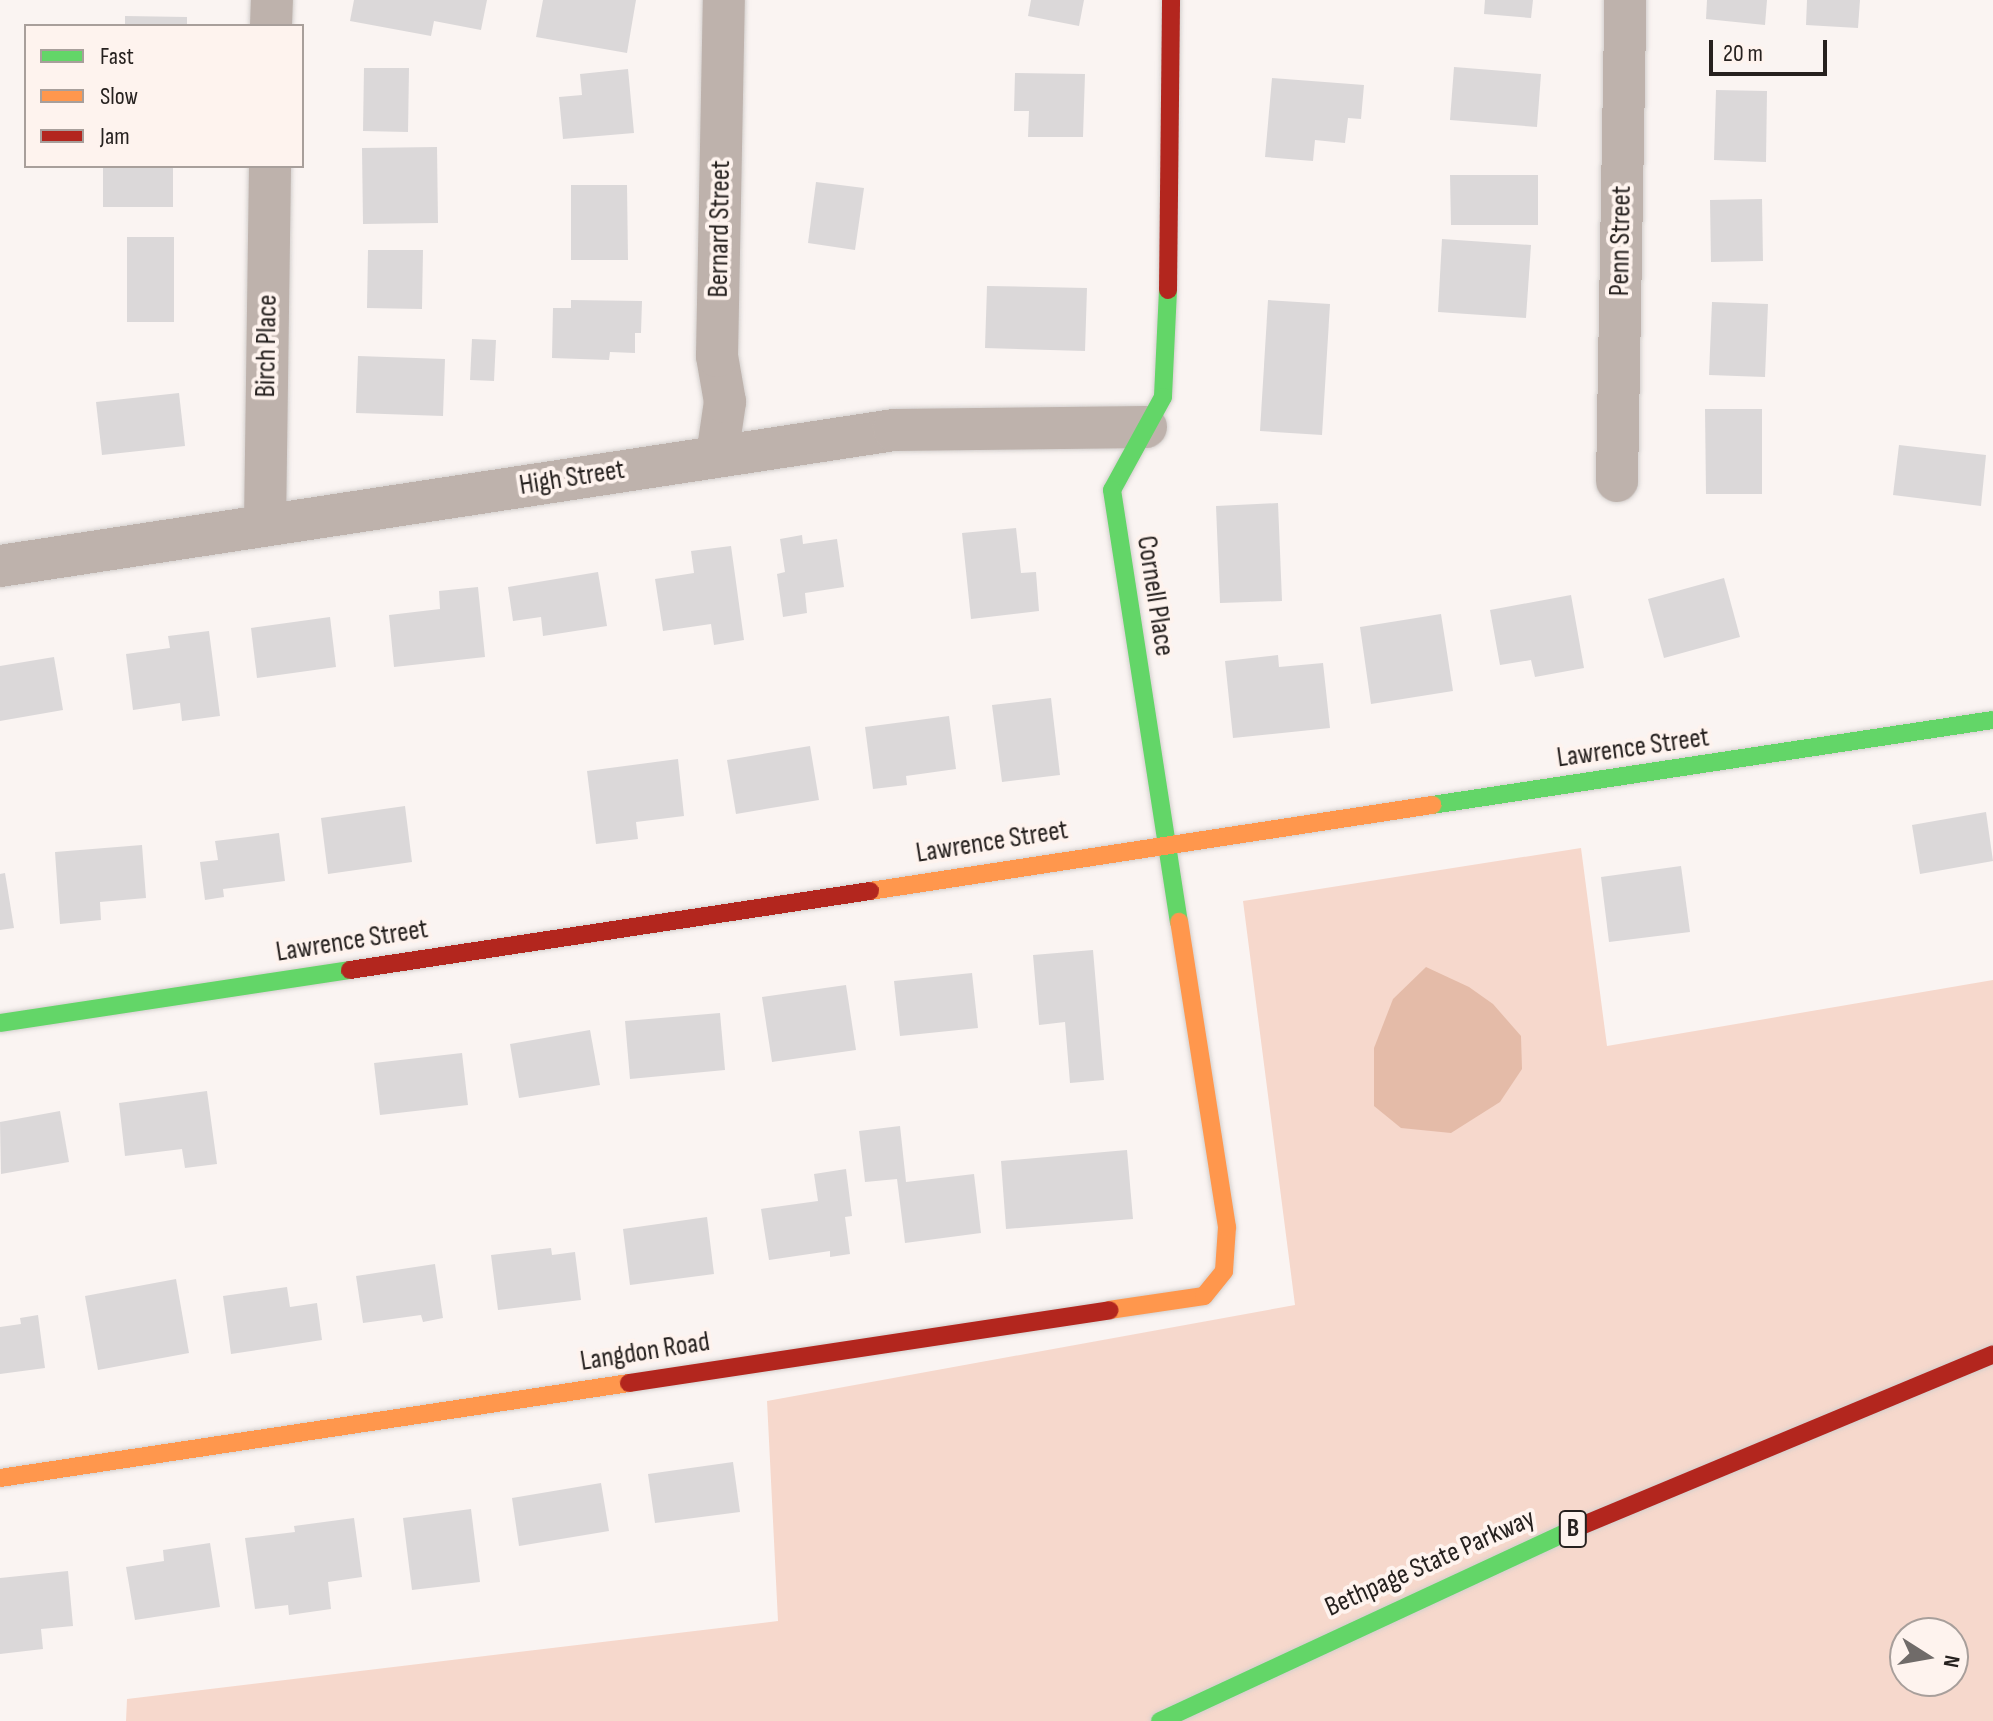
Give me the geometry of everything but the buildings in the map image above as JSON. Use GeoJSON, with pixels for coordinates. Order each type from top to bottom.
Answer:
{"type":"FeatureCollection","features":[{"type":"Feature","properties":{"kind":"main road","name":"Cornell Place"},"geometry":{"type":"LineString","coordinates":[[1171,0],[1167,369],[1163,397],[1112,490],[1113,512],[1224,1208]]}},
{"type":"Feature","properties":{"kind":"main road","name":"Lawrence Street"},"geometry":{"type":"LineString","coordinates":[[0,1023],[1993,720]]}},
{"type":"Feature","properties":{"kind":"main road","name":"Langdon Road"},"geometry":{"type":"LineString","coordinates":[[0,1478],[1204,1296],[1224,1271],[1227,1227],[1224,1208]]}},
{"type":"Feature","properties":{"kind":"main road","name":"Bethpage State Parkway"},"geometry":{"type":"LineString","coordinates":[[1160,1721],[1528,1548],[1993,1354]]}},
{"type":"Feature","properties":{"kind":"street"},"geometry":{"type":"LineString","coordinates":[[271,24],[272,0]]}},
{"type":"Feature","properties":{"kind":"street","name":"Bernard Street"},"geometry":{"type":"LineString","coordinates":[[717,456],[725,402],[717,356],[724,0]]}},
{"type":"Feature","properties":{"kind":"street","name":"Penn Street"},"geometry":{"type":"LineString","coordinates":[[1617,481],[1625,0]]}},
{"type":"Feature","properties":{"kind":"street","name":"Birch Place"},"geometry":{"type":"LineString","coordinates":[[265,525],[270,168]]}},
{"type":"Feature","properties":{"kind":"street","name":"High Street"},"geometry":{"type":"LineString","coordinates":[[0,566],[894,430],[1146,427]]}},
{"type":"Feature","properties":{"kind":"shaded area"},"geometry":{"type":"Polygon","coordinates":[[[1581,848],[1607,1046],[1993,980],[1993,1721],[126,1721],[127,1699],[778,1621],[767,1401],[1295,1305],[1243,901],[1581,848]]]}},
{"type":"Feature","properties":{"kind":"shaded area"},"geometry":{"type":"Polygon","coordinates":[[[1426,967],[1469,987],[1493,1004],[1521,1036],[1522,1069],[1500,1102],[1451,1133],[1401,1128],[1374,1106],[1374,1048],[1393,999],[1426,967]]]}},
{"type":"Feature","properties":{"kind":"traffic: fast"},"geometry":{"type":"LineString","coordinates":[[1168,290],[1163,397],[1112,490],[1179,922]]}},
{"type":"Feature","properties":{"kind":"traffic: fast"},"geometry":{"type":"LineString","coordinates":[[1432,805],[1993,720]]}},
{"type":"Feature","properties":{"kind":"traffic: fast"},"geometry":{"type":"LineString","coordinates":[[0,1023],[350,970]]}},
{"type":"Feature","properties":{"kind":"traffic: fast"},"geometry":{"type":"LineString","coordinates":[[1160,1721],[1576,1528]]}},
{"type":"Feature","properties":{"kind":"traffic: slow"},"geometry":{"type":"LineString","coordinates":[[870,891],[1432,805]]}},
{"type":"Feature","properties":{"kind":"traffic: slow"},"geometry":{"type":"LineString","coordinates":[[1109,1310],[1204,1296],[1224,1271],[1227,1227],[1179,922]]}},
{"type":"Feature","properties":{"kind":"traffic: slow"},"geometry":{"type":"LineString","coordinates":[[0,1478],[629,1383]]}},
{"type":"Feature","properties":{"kind":"traffic: jam"},"geometry":{"type":"LineString","coordinates":[[1168,290],[1171,0]]}},
{"type":"Feature","properties":{"kind":"traffic: jam"},"geometry":{"type":"LineString","coordinates":[[350,970],[870,891]]}},
{"type":"Feature","properties":{"kind":"traffic: jam"},"geometry":{"type":"LineString","coordinates":[[629,1383],[1109,1310]]}},
{"type":"Feature","properties":{"kind":"traffic: jam"},"geometry":{"type":"LineString","coordinates":[[1576,1528],[1993,1354]]}}]}
